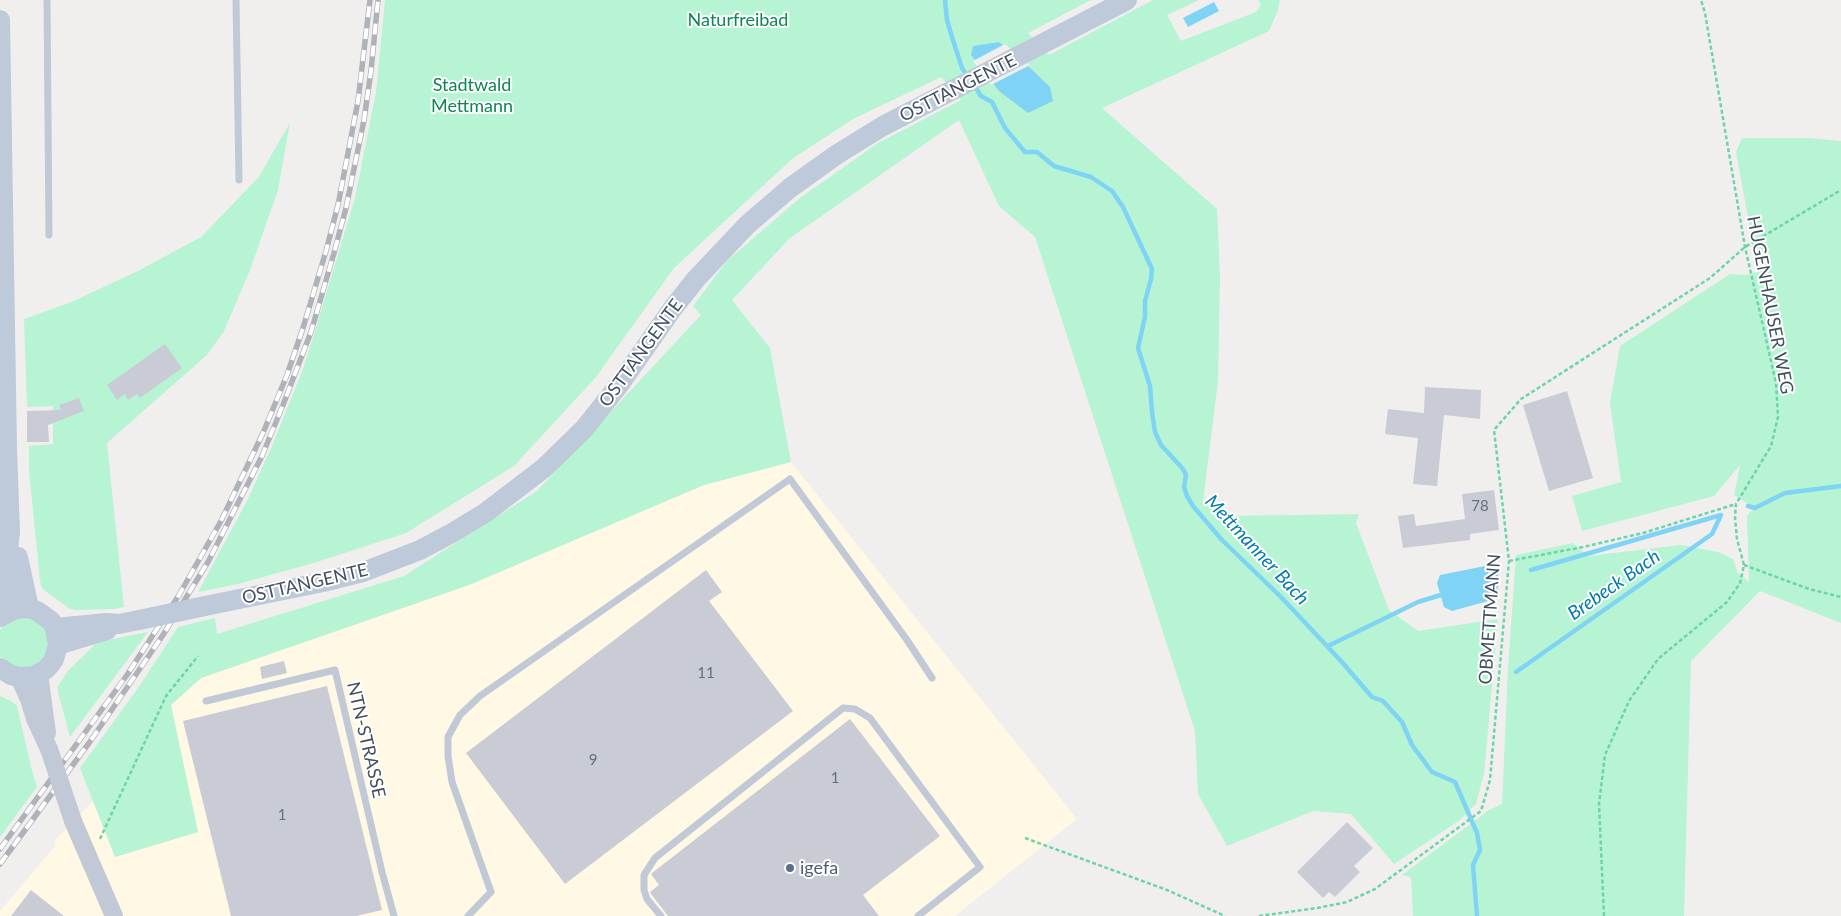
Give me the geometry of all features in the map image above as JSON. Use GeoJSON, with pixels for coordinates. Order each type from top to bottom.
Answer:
{"type":"FeatureCollection","features":[{"type":"Feature","properties":{"kind":"main road","name":"OSTTANGENTE"},"geometry":{"type":"LineString","coordinates":[[57,637],[97,634],[118,624],[324,582],[404,557],[452,533],[500,503],[544,468],[584,429],[619,385],[684,293],[747,224],[790,188],[836,155],[884,126],[1127,0]]}},
{"type":"Feature","properties":{"kind":"main road"},"geometry":{"type":"LineString","coordinates":[[0,20],[10,532],[4,614],[15,609],[29,608],[45,615],[57,637],[54,659],[39,674],[19,677],[11,675],[0,668]]}},
{"type":"Feature","properties":{"kind":"main road"},"geometry":{"type":"LineString","coordinates":[[10,532],[16,549],[29,608]]}},
{"type":"Feature","properties":{"kind":"street"},"geometry":{"type":"LineString","coordinates":[[39,674],[46,716],[48,746]]}},
{"type":"Feature","properties":{"kind":"street"},"geometry":{"type":"LineString","coordinates":[[19,677],[29,699],[35,719],[48,746],[73,821],[114,916]]}},
{"type":"Feature","properties":{"kind":"lane"},"geometry":{"type":"LineString","coordinates":[[47,0],[49,235]]}},
{"type":"Feature","properties":{"kind":"lane"},"geometry":{"type":"LineString","coordinates":[[236,0],[238,180]]}},
{"type":"Feature","properties":{"kind":"lane"},"geometry":{"type":"LineString","coordinates":[[468,916],[491,892],[452,782],[448,756],[448,737],[460,715],[480,696],[790,479],[907,640],[932,678]]}},
{"type":"Feature","properties":{"kind":"lane","name":"NTN-STRASSE"},"geometry":{"type":"LineString","coordinates":[[206,701],[335,670],[394,916]]}},
{"type":"Feature","properties":{"kind":"lane"},"geometry":{"type":"LineString","coordinates":[[661,916],[647,899],[644,890],[644,875],[655,858],[843,708],[855,709],[870,718],[980,866],[918,916]]}},
{"type":"Feature","properties":{"kind":"path","name":"HUGENHAUSER WEG"},"geometry":{"type":"LineString","coordinates":[[1701,0],[1705,13],[1745,247],[1776,383],[1778,417],[1770,446],[1736,504]]}},
{"type":"Feature","properties":{"kind":"path","name":"OBMETTMANN"},"geometry":{"type":"LineString","coordinates":[[1259,916],[1347,902],[1375,889],[1481,811],[1490,780],[1509,561],[1494,430],[1521,399],[1710,278],[1745,247],[1841,190]]}},
{"type":"Feature","properties":{"kind":"path"},"geometry":{"type":"LineString","coordinates":[[1509,561],[1643,534],[1736,504],[1737,539],[1744,565],[1740,583],[1727,602],[1658,659],[1629,701],[1605,755],[1599,804],[1604,916]]}},
{"type":"Feature","properties":{"kind":"path"},"geometry":{"type":"LineString","coordinates":[[1744,565],[1809,590],[1841,597]]}},
{"type":"Feature","properties":{"kind":"path"},"geometry":{"type":"LineString","coordinates":[[100,839],[166,696],[198,656]]}},
{"type":"Feature","properties":{"kind":"path"},"geometry":{"type":"LineString","coordinates":[[1025,838],[1167,890],[1224,916]]}},
{"type":"Feature","properties":{"kind":"shaded area"},"geometry":{"type":"Polygon","coordinates":[[[791,462],[1077,819],[955,916],[0,916],[0,911],[55,846],[55,840],[93,801],[115,857],[198,832],[171,705],[201,678],[469,585],[704,485],[791,462]]]}},
{"type":"Feature","properties":{"kind":"green space"},"geometry":{"type":"Polygon","coordinates":[[[385,0],[1091,0],[1028,33],[1049,55],[1153,0],[1199,0],[1167,15],[1181,41],[1256,12],[1261,5],[1258,0],[1280,0],[1269,31],[1102,108],[1217,209],[1220,278],[1218,381],[1203,502],[1221,516],[1359,514],[1356,523],[1389,610],[1418,631],[1498,619],[1484,774],[1476,804],[1460,820],[1394,864],[1351,814],[1313,811],[1227,846],[1198,794],[1195,731],[1035,237],[999,206],[959,120],[790,238],[732,300],[770,348],[791,462],[704,485],[469,585],[201,678],[171,705],[198,832],[115,857],[80,768],[138,688],[178,627],[215,618],[217,634],[404,576],[537,491],[701,315],[693,306],[727,261],[800,198],[878,143],[961,100],[941,77],[853,119],[792,159],[674,268],[596,377],[514,466],[406,533],[317,562],[238,584],[198,592],[247,501],[272,446],[303,369],[355,198],[376,92],[385,0]]]}},
{"type":"Feature","properties":{"kind":"green space"},"geometry":{"type":"Polygon","coordinates":[[[290,123],[278,190],[250,270],[224,331],[207,355],[107,443],[124,607],[114,609],[70,609],[44,590],[40,580],[29,471],[29,446],[53,444],[53,406],[27,407],[24,319],[69,303],[138,271],[201,237],[258,178],[290,123]]]}},
{"type":"Feature","properties":{"kind":"green space"},"geometry":{"type":"Polygon","coordinates":[[[1742,138],[1809,138],[1841,141],[1841,623],[1760,591],[1691,661],[1684,916],[1413,916],[1411,877],[1402,875],[1489,810],[1502,804],[1508,668],[1516,555],[1573,543],[1588,556],[1681,545],[1718,552],[1733,559],[1738,573],[1749,582],[1747,516],[1754,508],[1734,495],[1740,465],[1714,496],[1582,531],[1572,496],[1621,482],[1610,403],[1620,346],[1730,274],[1745,275],[1758,272],[1736,152],[1742,138]]]}},
{"type":"Feature","properties":{"kind":"green space"},"geometry":{"type":"Polygon","coordinates":[[[14,618],[33,618],[47,629],[49,655],[29,670],[5,663],[0,656],[0,630],[6,622],[14,618]]]}},
{"type":"Feature","properties":{"kind":"green space"},"geometry":{"type":"Polygon","coordinates":[[[148,632],[70,737],[58,692],[58,686],[68,671],[97,642],[148,632]]]}},
{"type":"Feature","properties":{"kind":"green space"},"geometry":{"type":"Polygon","coordinates":[[[0,696],[17,706],[37,787],[0,837],[0,696]]]}},
{"type":"Feature","properties":{"kind":"water"},"geometry":{"type":"Polygon","coordinates":[[[1214,2],[1219,11],[1188,27],[1183,18],[1214,2]]]}},
{"type":"Feature","properties":{"kind":"water"},"geometry":{"type":"Polygon","coordinates":[[[999,42],[1050,87],[1053,101],[1028,113],[999,91],[971,55],[973,46],[999,42]]]}},
{"type":"Feature","properties":{"kind":"water"},"geometry":{"type":"Polygon","coordinates":[[[1485,566],[1498,573],[1499,583],[1495,599],[1452,611],[1444,607],[1437,583],[1440,575],[1485,566]]]}},
{"type":"Feature","properties":{"kind":"pier"},"geometry":{"type":"Polygon","coordinates":[[[1005,44],[1030,65],[991,85],[973,61],[1005,44]]]}},
{"type":"Feature","properties":{"kind":"building"},"geometry":{"type":"Polygon","coordinates":[[[165,344],[182,368],[140,398],[137,394],[128,400],[125,394],[117,400],[107,385],[165,344]]]}},
{"type":"Feature","properties":{"kind":"building"},"geometry":{"type":"Polygon","coordinates":[[[1425,387],[1481,390],[1480,419],[1444,415],[1437,486],[1413,484],[1418,438],[1385,434],[1388,409],[1424,413],[1425,387]]]}},
{"type":"Feature","properties":{"kind":"building"},"geometry":{"type":"Polygon","coordinates":[[[1567,391],[1593,478],[1549,491],[1523,405],[1567,391]]]}},
{"type":"Feature","properties":{"kind":"building"},"geometry":{"type":"Polygon","coordinates":[[[79,398],[84,411],[48,425],[49,442],[27,442],[27,411],[61,410],[59,405],[79,398]]]}},
{"type":"Feature","properties":{"kind":"building"},"geometry":{"type":"Polygon","coordinates":[[[1494,490],[1499,530],[1470,534],[1470,540],[1403,548],[1398,516],[1414,514],[1416,526],[1465,519],[1462,494],[1494,490]]]}},
{"type":"Feature","properties":{"kind":"building"},"geometry":{"type":"Polygon","coordinates":[[[706,570],[722,592],[709,601],[793,711],[565,884],[466,753],[706,570]]]}},
{"type":"Feature","properties":{"kind":"building"},"geometry":{"type":"Polygon","coordinates":[[[284,661],[287,673],[262,679],[260,667],[284,661]]]}},
{"type":"Feature","properties":{"kind":"building"},"geometry":{"type":"Polygon","coordinates":[[[327,686],[382,910],[356,916],[231,916],[183,721],[327,686]]]}},
{"type":"Feature","properties":{"kind":"building"},"geometry":{"type":"Polygon","coordinates":[[[850,719],[940,836],[863,895],[879,916],[668,916],[650,892],[659,885],[651,874],[850,719]]]}},
{"type":"Feature","properties":{"kind":"building"},"geometry":{"type":"Polygon","coordinates":[[[1347,822],[1373,848],[1354,866],[1360,872],[1335,897],[1329,892],[1323,898],[1297,872],[1347,822]]]}},
{"type":"Feature","properties":{"kind":"building"},"geometry":{"type":"Polygon","coordinates":[[[31,890],[64,916],[11,916],[31,890]]]}},
{"type":"Feature","properties":{"kind":"waterway","name":"Mettmanner Bach"},"geometry":{"type":"LineString","coordinates":[[945,0],[947,20],[952,37],[962,68],[968,77]]}},
{"type":"Feature","properties":{"kind":"waterway","name":"Mettmanner Bach"},"geometry":{"type":"LineString","coordinates":[[974,85],[981,96],[992,102],[1005,128],[1025,152],[1037,152],[1054,166],[1091,177],[1112,191],[1123,207],[1152,269],[1138,348],[1150,386],[1155,432],[1161,445],[1183,469],[1186,475],[1184,487],[1193,506],[1222,540],[1281,597],[1372,697],[1383,701],[1402,722],[1412,745],[1432,772],[1455,782],[1477,833],[1480,850],[1473,865],[1477,916]]}},
{"type":"Feature","properties":{"kind":"waterway","name":"Brebeck Bach"},"geometry":{"type":"LineString","coordinates":[[1748,506],[1755,508],[1785,493],[1841,486]]}},
{"type":"Feature","properties":{"kind":"waterway"},"geometry":{"type":"LineString","coordinates":[[1531,570],[1721,515]]}},
{"type":"Feature","properties":{"kind":"waterway","name":"Brebeck Bach"},"geometry":{"type":"LineString","coordinates":[[1516,672],[1712,534],[1721,515]]}},
{"type":"Feature","properties":{"kind":"waterway"},"geometry":{"type":"LineString","coordinates":[[1328,646],[1418,602],[1444,594]]}},
{"type":"Feature","properties":{"kind":"railway"},"geometry":{"type":"LineString","coordinates":[[0,849],[127,675],[179,595],[221,521],[263,433],[287,375],[303,328],[338,205],[358,101],[370,0]]}},
{"type":"Feature","properties":{"kind":"railway"},"geometry":{"type":"LineString","coordinates":[[0,864],[89,743],[163,635],[208,562],[262,456],[311,332],[346,208],[364,120],[378,0]]}},
{"type":"Feature","properties":{"kind":"place","name":"igefa"},"geometry":{"type":"Point","coordinates":[790,868]}},
{"type":"Feature","properties":{"kind":"park label","name":"Naturfreibad"},"geometry":{"type":"Point","coordinates":[738,20]}},
{"type":"Feature","properties":{"kind":"park label","name":"Stadtwald Mettmann"},"geometry":{"type":"Point","coordinates":[472,95]}}]}
